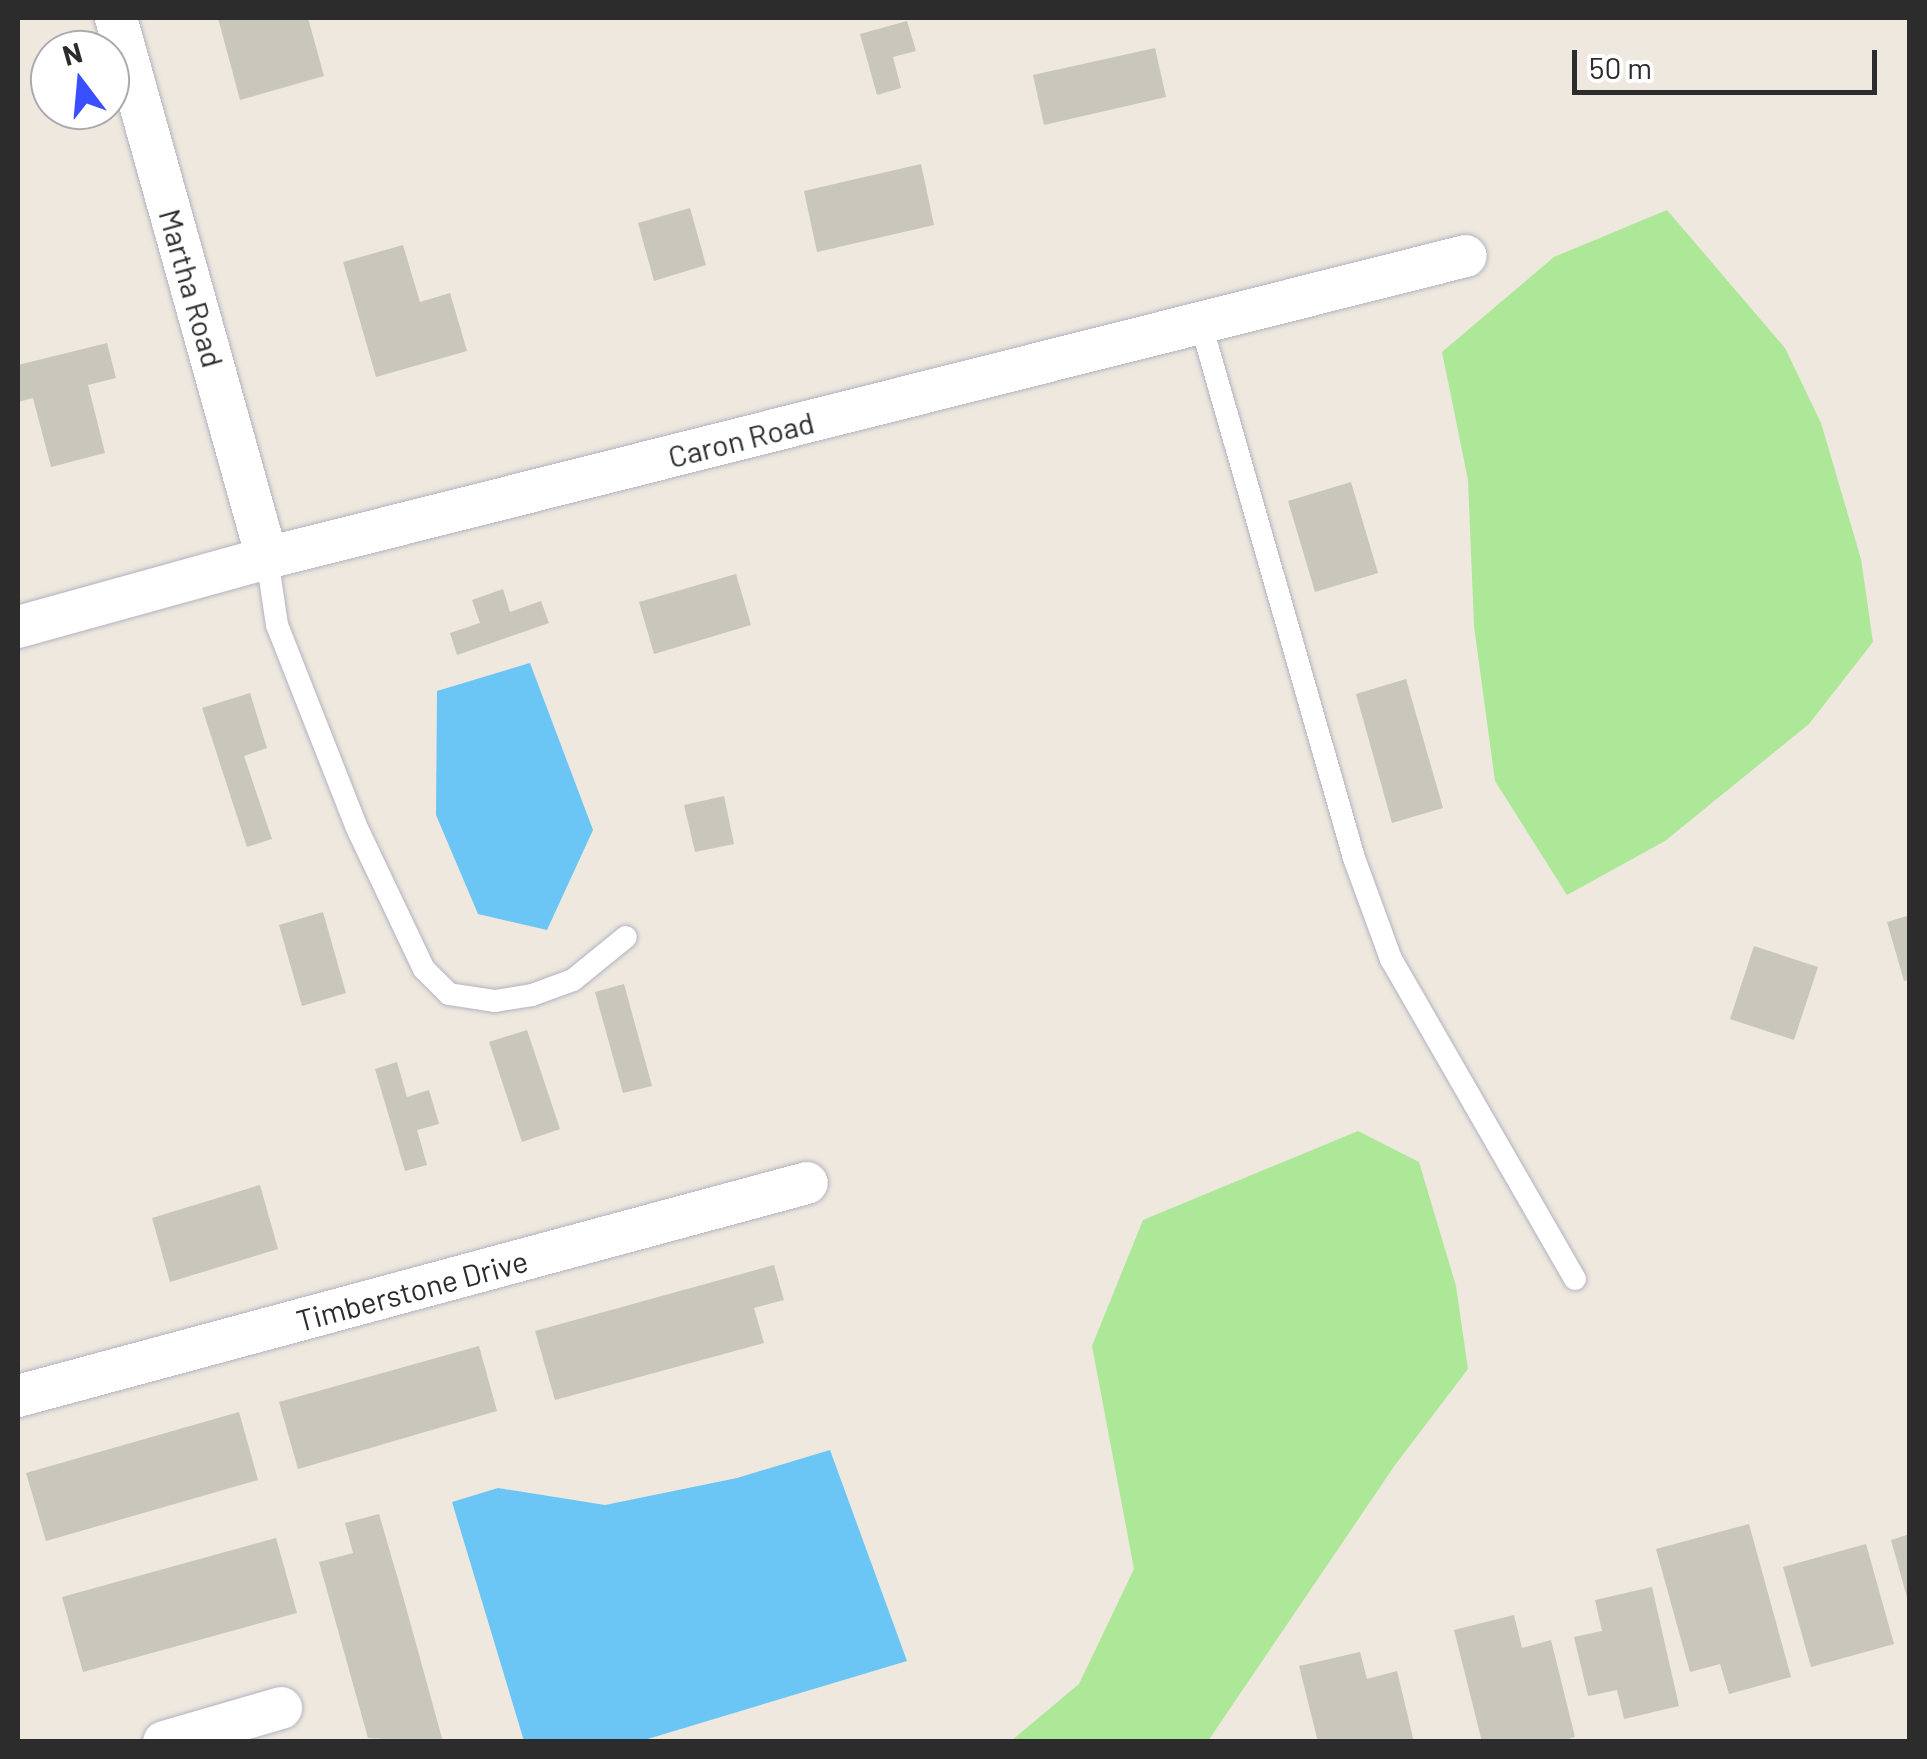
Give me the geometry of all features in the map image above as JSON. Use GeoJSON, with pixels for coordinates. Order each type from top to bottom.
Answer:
{"type":"FeatureCollection","features":[{"type":"Feature","properties":{"kind":"street","name":"Martha Road"},"geometry":{"type":"LineString","coordinates":[[116,18],[267,558]]}},
{"type":"Feature","properties":{"kind":"street","name":"Caron Road"},"geometry":{"type":"LineString","coordinates":[[18,626],[267,558],[1466,256]]}},
{"type":"Feature","properties":{"kind":"street","name":"Timberstone Drive"},"geometry":{"type":"LineString","coordinates":[[18,1396],[807,1183]]}},
{"type":"Feature","properties":{"kind":"street"},"geometry":{"type":"LineString","coordinates":[[164,1742],[282,1708]]}},
{"type":"Feature","properties":{"kind":"lane"},"geometry":{"type":"LineString","coordinates":[[1201,324],[1354,858],[1391,960],[1574,1279]]}},
{"type":"Feature","properties":{"kind":"lane"},"geometry":{"type":"LineString","coordinates":[[267,558],[277,625],[356,826],[424,970],[450,994],[495,1001],[514,998],[573,980],[626,937]]}},
{"type":"Feature","properties":{"kind":"green space"},"geometry":{"type":"Polygon","coordinates":[[[1667,210],[1785,348],[1821,423],[1861,559],[1873,642],[1809,724],[1665,841],[1567,895],[1495,781],[1474,626],[1468,480],[1442,352],[1554,257],[1667,210]]]}},
{"type":"Feature","properties":{"kind":"green space"},"geometry":{"type":"Polygon","coordinates":[[[1358,1131],[1419,1162],[1456,1286],[1468,1369],[1395,1465],[1208,1741],[1011,1741],[1079,1684],[1134,1569],[1092,1346],[1143,1220],[1358,1131]]]}},
{"type":"Feature","properties":{"kind":"water"},"geometry":{"type":"Polygon","coordinates":[[[530,663],[593,830],[547,930],[478,914],[436,815],[437,691],[530,663]]]}},
{"type":"Feature","properties":{"kind":"water"},"geometry":{"type":"Polygon","coordinates":[[[830,1450],[907,1661],[641,1741],[524,1741],[452,1502],[498,1488],[605,1505],[737,1478],[830,1450]]]}},
{"type":"Feature","properties":{"kind":"building"},"geometry":{"type":"Polygon","coordinates":[[[218,18],[308,18],[324,76],[240,100],[218,18]]]}},
{"type":"Feature","properties":{"kind":"building"},"geometry":{"type":"Polygon","coordinates":[[[907,21],[916,51],[893,57],[901,88],[877,95],[860,34],[907,21]]]}},
{"type":"Feature","properties":{"kind":"building"},"geometry":{"type":"Polygon","coordinates":[[[1155,48],[1166,97],[1044,125],[1033,75],[1155,48]]]}},
{"type":"Feature","properties":{"kind":"building"},"geometry":{"type":"Polygon","coordinates":[[[921,164],[934,225],[817,252],[804,191],[921,164]]]}},
{"type":"Feature","properties":{"kind":"building"},"geometry":{"type":"Polygon","coordinates":[[[690,208],[706,265],[654,281],[638,223],[690,208]]]}},
{"type":"Feature","properties":{"kind":"building"},"geometry":{"type":"Polygon","coordinates":[[[403,245],[420,302],[450,293],[467,351],[376,377],[343,262],[403,245]]]}},
{"type":"Feature","properties":{"kind":"building"},"geometry":{"type":"Polygon","coordinates":[[[107,343],[116,378],[88,385],[105,453],[51,467],[33,398],[18,402],[18,365],[107,343]]]}},
{"type":"Feature","properties":{"kind":"building"},"geometry":{"type":"Polygon","coordinates":[[[1351,482],[1378,573],[1315,592],[1288,501],[1351,482]]]}},
{"type":"Feature","properties":{"kind":"building"},"geometry":{"type":"Polygon","coordinates":[[[736,574],[751,625],[654,654],[639,602],[736,574]]]}},
{"type":"Feature","properties":{"kind":"building"},"geometry":{"type":"Polygon","coordinates":[[[503,589],[510,612],[541,601],[549,623],[457,655],[450,633],[480,623],[472,600],[503,589]]]}},
{"type":"Feature","properties":{"kind":"building"},"geometry":{"type":"Polygon","coordinates":[[[1406,679],[1443,808],[1392,823],[1356,694],[1406,679]]]}},
{"type":"Feature","properties":{"kind":"building"},"geometry":{"type":"Polygon","coordinates":[[[250,693],[267,748],[244,756],[272,839],[247,847],[202,708],[250,693]]]}},
{"type":"Feature","properties":{"kind":"building"},"geometry":{"type":"Polygon","coordinates":[[[724,796],[734,844],[695,852],[684,805],[724,796]]]}},
{"type":"Feature","properties":{"kind":"building"},"geometry":{"type":"Polygon","coordinates":[[[323,912],[346,993],[302,1006],[279,925],[323,912]]]}},
{"type":"Feature","properties":{"kind":"building"},"geometry":{"type":"Polygon","coordinates":[[[1910,915],[1910,979],[1904,981],[1887,922],[1910,915]]]}},
{"type":"Feature","properties":{"kind":"building"},"geometry":{"type":"Polygon","coordinates":[[[1754,946],[1818,967],[1794,1040],[1730,1019],[1754,946]]]}},
{"type":"Feature","properties":{"kind":"building"},"geometry":{"type":"Polygon","coordinates":[[[624,984],[652,1086],[623,1093],[595,992],[624,984]]]}},
{"type":"Feature","properties":{"kind":"building"},"geometry":{"type":"Polygon","coordinates":[[[527,1030],[560,1129],[522,1142],[489,1042],[527,1030]]]}},
{"type":"Feature","properties":{"kind":"building"},"geometry":{"type":"Polygon","coordinates":[[[397,1062],[407,1097],[429,1090],[439,1124],[417,1130],[427,1165],[405,1171],[375,1069],[397,1062]]]}},
{"type":"Feature","properties":{"kind":"building"},"geometry":{"type":"Polygon","coordinates":[[[260,1185],[278,1249],[170,1282],[152,1218],[260,1185]]]}},
{"type":"Feature","properties":{"kind":"building"},"geometry":{"type":"Polygon","coordinates":[[[774,1265],[784,1300],[754,1308],[764,1343],[555,1400],[535,1331],[774,1265]]]}},
{"type":"Feature","properties":{"kind":"building"},"geometry":{"type":"Polygon","coordinates":[[[479,1346],[497,1411],[298,1469],[279,1402],[479,1346]]]}},
{"type":"Feature","properties":{"kind":"building"},"geometry":{"type":"Polygon","coordinates":[[[239,1412],[258,1480],[46,1541],[26,1473],[239,1412]]]}},
{"type":"Feature","properties":{"kind":"building"},"geometry":{"type":"Polygon","coordinates":[[[379,1514],[443,1742],[368,1738],[319,1562],[353,1553],[345,1523],[379,1514]]]}},
{"type":"Feature","properties":{"kind":"building"},"geometry":{"type":"Polygon","coordinates":[[[1749,1524],[1791,1677],[1729,1694],[1720,1664],[1690,1672],[1656,1549],[1749,1524]]]}},
{"type":"Feature","properties":{"kind":"building"},"geometry":{"type":"Polygon","coordinates":[[[1910,1534],[1910,1601],[1908,1601],[1891,1540],[1910,1534]]]}},
{"type":"Feature","properties":{"kind":"building"},"geometry":{"type":"Polygon","coordinates":[[[276,1538],[297,1613],[83,1672],[62,1597],[276,1538]]]}},
{"type":"Feature","properties":{"kind":"building"},"geometry":{"type":"Polygon","coordinates":[[[1866,1544],[1894,1644],[1811,1667],[1783,1567],[1866,1544]]]}},
{"type":"Feature","properties":{"kind":"building"},"geometry":{"type":"Polygon","coordinates":[[[1652,1587],[1679,1706],[1624,1719],[1617,1690],[1588,1696],[1574,1637],[1602,1631],[1595,1600],[1652,1587]]]}},
{"type":"Feature","properties":{"kind":"building"},"geometry":{"type":"Polygon","coordinates":[[[1514,1615],[1522,1648],[1551,1640],[1575,1737],[1557,1742],[1482,1742],[1454,1630],[1514,1615]]]}},
{"type":"Feature","properties":{"kind":"building"},"geometry":{"type":"Polygon","coordinates":[[[1360,1652],[1367,1679],[1397,1671],[1414,1742],[1318,1742],[1299,1666],[1360,1652]]]}}]}
